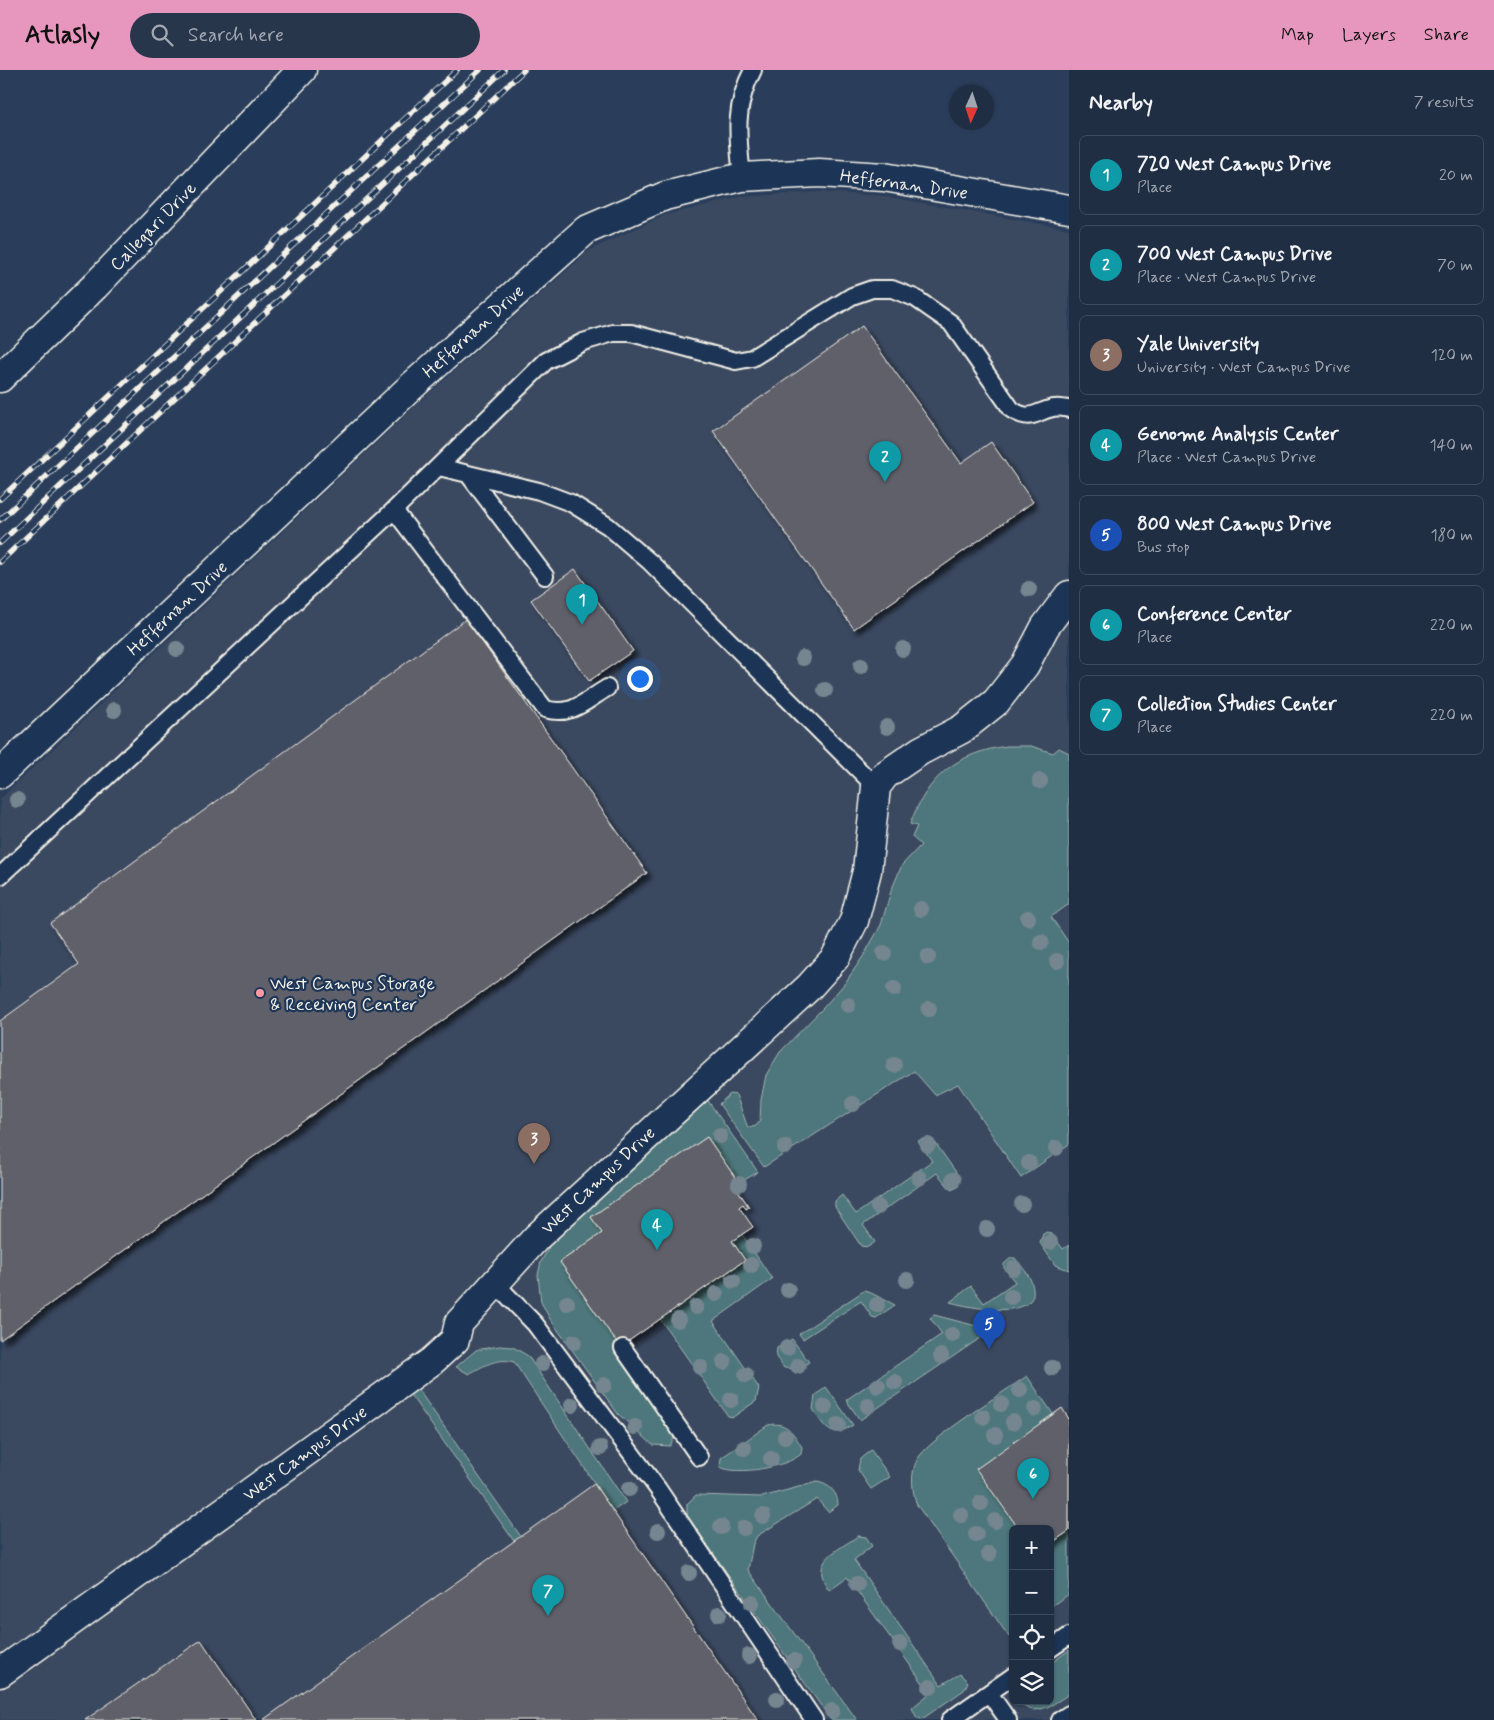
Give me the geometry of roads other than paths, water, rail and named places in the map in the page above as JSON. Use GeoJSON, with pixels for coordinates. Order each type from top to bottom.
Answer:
{"type":"FeatureCollection","features":[{"type":"Feature","properties":{"kind":"street","name":"Callegari Drive"},"geometry":{"type":"LineString","coordinates":[[0,378],[95,286],[302,70]]}},
{"type":"Feature","properties":{"kind":"street","name":"Heffernan Drive"},"geometry":{"type":"LineString","coordinates":[[0,774],[412,386],[586,230],[665,196],[742,177],[819,173],[884,177],[1069,209]]}},
{"type":"Feature","properties":{"kind":"street"},"geometry":{"type":"LineString","coordinates":[[876,787],[885,775],[906,760],[962,729],[996,702],[1025,665],[1045,627],[1069,595]]}},
{"type":"Feature","properties":{"kind":"street","name":"West Campus Drive"},"geometry":{"type":"LineString","coordinates":[[0,1673],[432,1361],[455,1340],[459,1324],[537,1237],[809,987],[835,958],[854,921],[867,871],[876,787]]}},
{"type":"Feature","properties":{"kind":"lane"},"geometry":{"type":"LineString","coordinates":[[742,177],[736,127],[746,82],[752,70]]}},
{"type":"Feature","properties":{"kind":"lane"},"geometry":{"type":"LineString","coordinates":[[0,876],[394,510],[546,361],[583,342],[613,333],[631,333],[736,361],[752,358],[852,296],[872,289],[892,289],[915,298],[952,323],[1012,410],[1022,416],[1032,417],[1054,408],[1069,409]]}},
{"type":"Feature","properties":{"kind":"lane"},"geometry":{"type":"LineString","coordinates":[[439,467],[539,491],[563,500],[608,526],[650,562],[876,787]]}},
{"type":"Feature","properties":{"kind":"lane"},"geometry":{"type":"LineString","coordinates":[[468,474],[545,576]]}},
{"type":"Feature","properties":{"kind":"lane"},"geometry":{"type":"LineString","coordinates":[[394,510],[545,709],[557,713],[569,712],[607,688]]}},
{"type":"Feature","properties":{"kind":"lane"},"geometry":{"type":"LineString","coordinates":[[496,1283],[535,1324],[658,1489],[814,1720]]}},
{"type":"Feature","properties":{"kind":"lane"},"geometry":{"type":"LineString","coordinates":[[623,1348],[698,1457]]}},
{"type":"Feature","properties":{"kind":"lane"},"geometry":{"type":"LineString","coordinates":[[1054,1646],[1069,1636]]}},
{"type":"Feature","properties":{"kind":"lane"},"geometry":{"type":"LineString","coordinates":[[950,1720],[1009,1679]]}},
{"type":"Feature","properties":{"kind":"lane"},"geometry":{"type":"LineString","coordinates":[[989,1692],[1008,1720]]}},
{"type":"Feature","properties":{"kind":"lane"},"geometry":{"type":"LineString","coordinates":[[1060,1720],[1069,1714]]}},
{"type":"Feature","properties":{"kind":"railway"},"geometry":{"type":"LineString","coordinates":[[0,499],[457,70]]}},
{"type":"Feature","properties":{"kind":"railway"},"geometry":{"type":"LineString","coordinates":[[0,520],[480,70]]}},
{"type":"Feature","properties":{"kind":"railway"},"geometry":{"type":"LineString","coordinates":[[0,543],[504,70]]}},
{"type":"Feature","properties":{"kind":"railway"},"geometry":{"type":"LineString","coordinates":[[0,562],[524,70]]}},
{"type":"Feature","properties":{"kind":"place","name":"700 West Campus Drive"},"geometry":{"type":"Point","coordinates":[885,482]}},
{"type":"Feature","properties":{"kind":"place","name":"720 West Campus Drive"},"geometry":{"type":"Point","coordinates":[582,625]}},
{"type":"Feature","properties":{"kind":"place","name":"West Campus Storage & Receiving Center"},"geometry":{"type":"Point","coordinates":[260,993]}},
{"type":"Feature","properties":{"kind":"place","name":"Yale University"},"geometry":{"type":"Point","coordinates":[534,1164]}},
{"type":"Feature","properties":{"kind":"place","name":"Genome Analysis Center"},"geometry":{"type":"Point","coordinates":[657,1250]}},
{"type":"Feature","properties":{"kind":"place","name":"800 West Campus Drive"},"geometry":{"type":"Point","coordinates":[989,1349]}},
{"type":"Feature","properties":{"kind":"place","name":"Conference Center"},"geometry":{"type":"Point","coordinates":[1033,1499]}},
{"type":"Feature","properties":{"kind":"place","name":"Collection Studies Center"},"geometry":{"type":"Point","coordinates":[548,1616]}}]}
